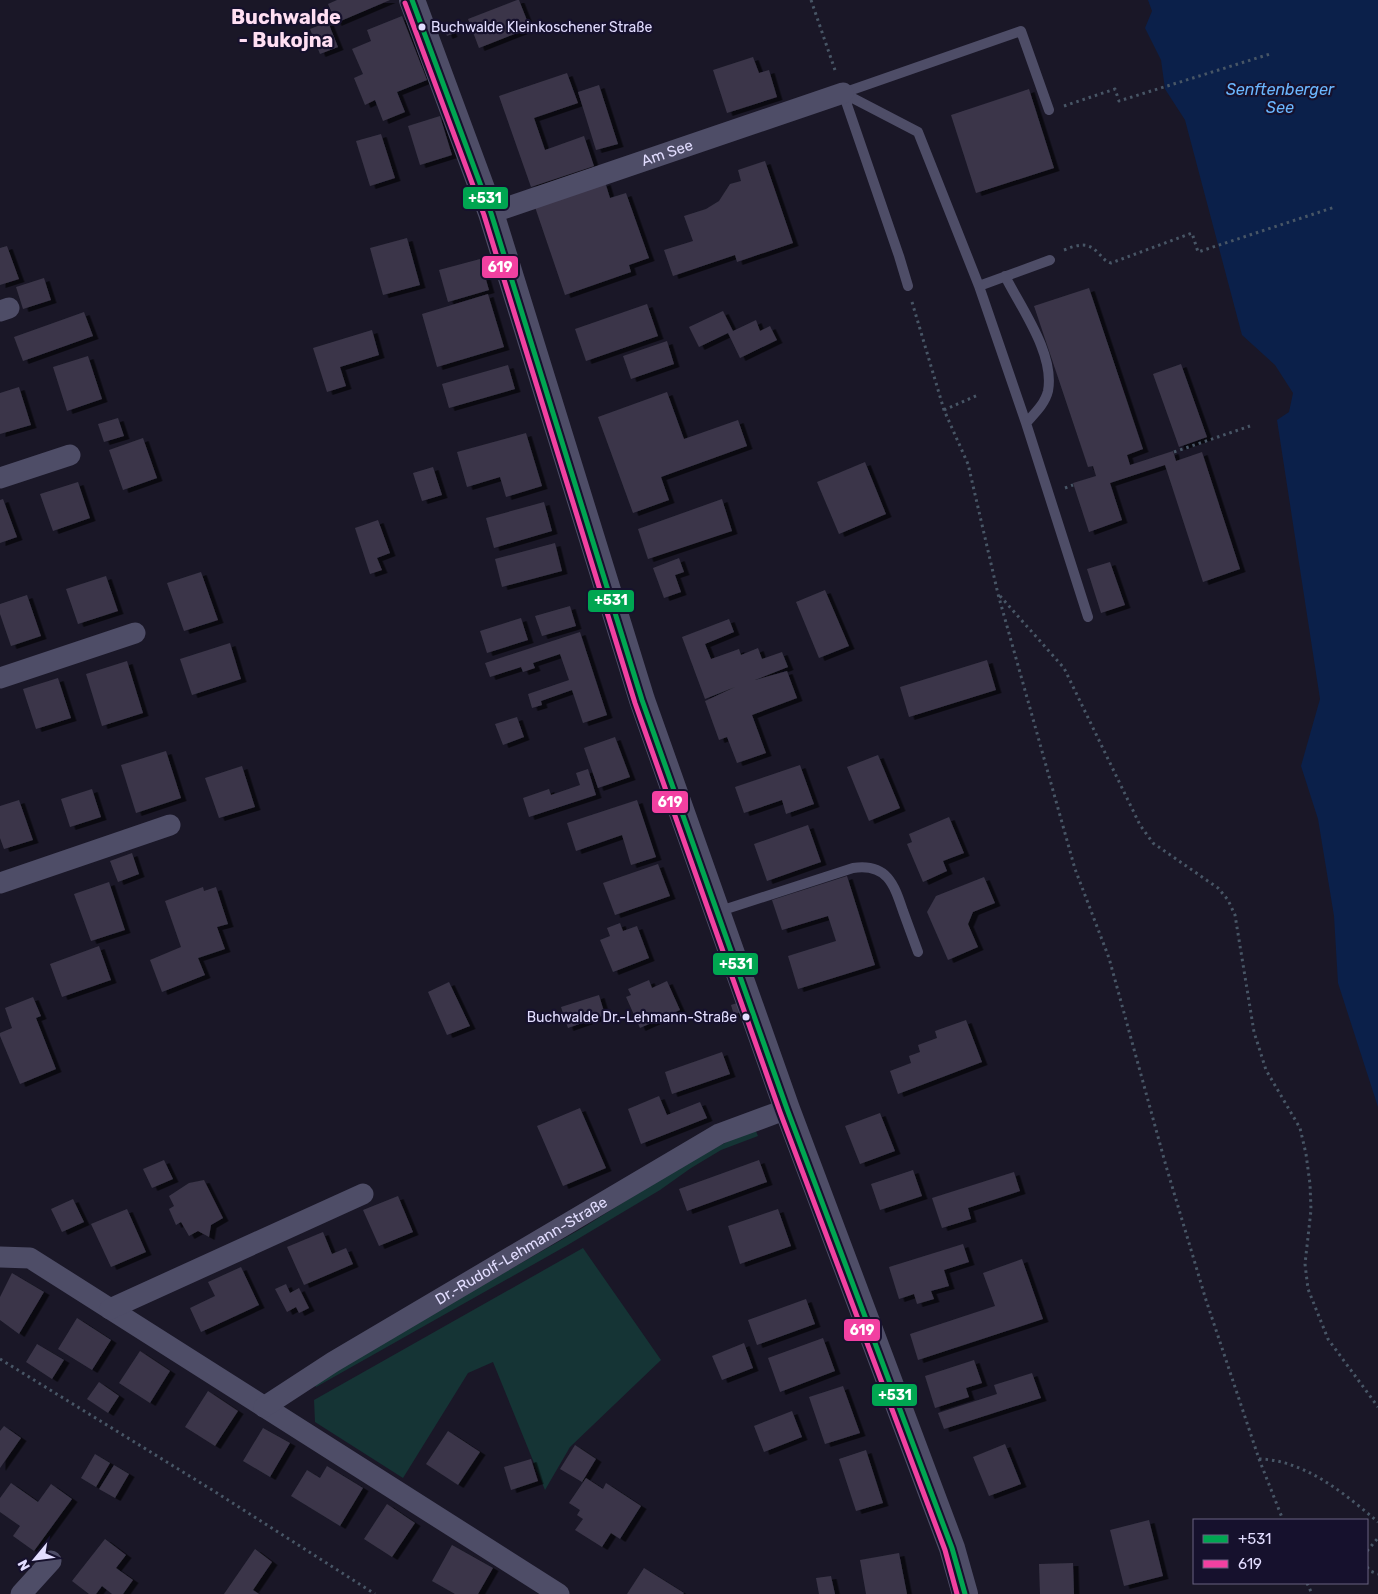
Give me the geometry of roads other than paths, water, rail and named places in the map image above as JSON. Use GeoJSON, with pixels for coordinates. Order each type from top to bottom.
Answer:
{"type":"FeatureCollection","features":[{"type":"Feature","properties":{"kind":"street"},"geometry":{"type":"LineString","coordinates":[[412,0],[491,213],[642,700],[787,1109],[952,1548],[965,1594]]}},
{"type":"Feature","properties":{"kind":"street","name":"Am See"},"geometry":{"type":"LineString","coordinates":[[491,213],[842,93]]}},
{"type":"Feature","properties":{"kind":"street"},"geometry":{"type":"LineString","coordinates":[[0,478],[70,454]]}},
{"type":"Feature","properties":{"kind":"street"},"geometry":{"type":"LineString","coordinates":[[0,678],[135,633]]}},
{"type":"Feature","properties":{"kind":"street"},"geometry":{"type":"LineString","coordinates":[[0,883],[170,825]]}},
{"type":"Feature","properties":{"kind":"street","name":"Dr.-Rudolf-Lehmann-Straße"},"geometry":{"type":"LineString","coordinates":[[264,1407],[333,1362],[719,1134],[787,1109]]}},
{"type":"Feature","properties":{"kind":"street"},"geometry":{"type":"LineString","coordinates":[[110,1309],[363,1194]]}},
{"type":"Feature","properties":{"kind":"street"},"geometry":{"type":"LineString","coordinates":[[0,1257],[30,1258],[559,1594]]}},
{"type":"Feature","properties":{"kind":"street"},"geometry":{"type":"LineString","coordinates":[[21,1594],[51,1561]]}},
{"type":"Feature","properties":{"kind":"lane"},"geometry":{"type":"LineString","coordinates":[[842,93],[1021,30],[1049,110]]}},
{"type":"Feature","properties":{"kind":"lane"},"geometry":{"type":"LineString","coordinates":[[842,93],[918,132],[979,286],[1026,423],[1088,617]]}},
{"type":"Feature","properties":{"kind":"lane"},"geometry":{"type":"LineString","coordinates":[[842,93],[900,256],[908,286]]}},
{"type":"Feature","properties":{"kind":"lane"},"geometry":{"type":"LineString","coordinates":[[979,286],[1050,260]]}},
{"type":"Feature","properties":{"kind":"lane"},"geometry":{"type":"LineString","coordinates":[[1005,276],[1039,338],[1045,356],[1048,392],[1043,403],[1026,423]]}},
{"type":"Feature","properties":{"kind":"lane"},"geometry":{"type":"LineString","coordinates":[[717,912],[853,868],[873,869],[881,872],[894,884],[918,952]]}},
{"type":"Feature","properties":{"kind":"water","name":"Senftenberger See"},"geometry":{"type":"Polygon","coordinates":[[[1148,0],[1378,0],[1378,1107],[1338,983],[1334,916],[1318,819],[1301,766],[1320,699],[1277,420],[1289,412],[1293,393],[1275,365],[1242,335],[1185,120],[1165,89],[1161,60],[1145,28],[1152,11],[1148,0]]]}},
{"type":"Feature","properties":{"kind":"place","name":"Buchwalde Kleinkoschener Straße"},"geometry":{"type":"Point","coordinates":[422,27]}},
{"type":"Feature","properties":{"kind":"place","name":"Buchwalde Dr.-Lehmann-Straße"},"geometry":{"type":"Point","coordinates":[746,1017]}},
{"type":"Feature","properties":{"kind":"district","name":"Buchwalde - Bukojna"},"geometry":{"type":"Point","coordinates":[286,28]}}]}
